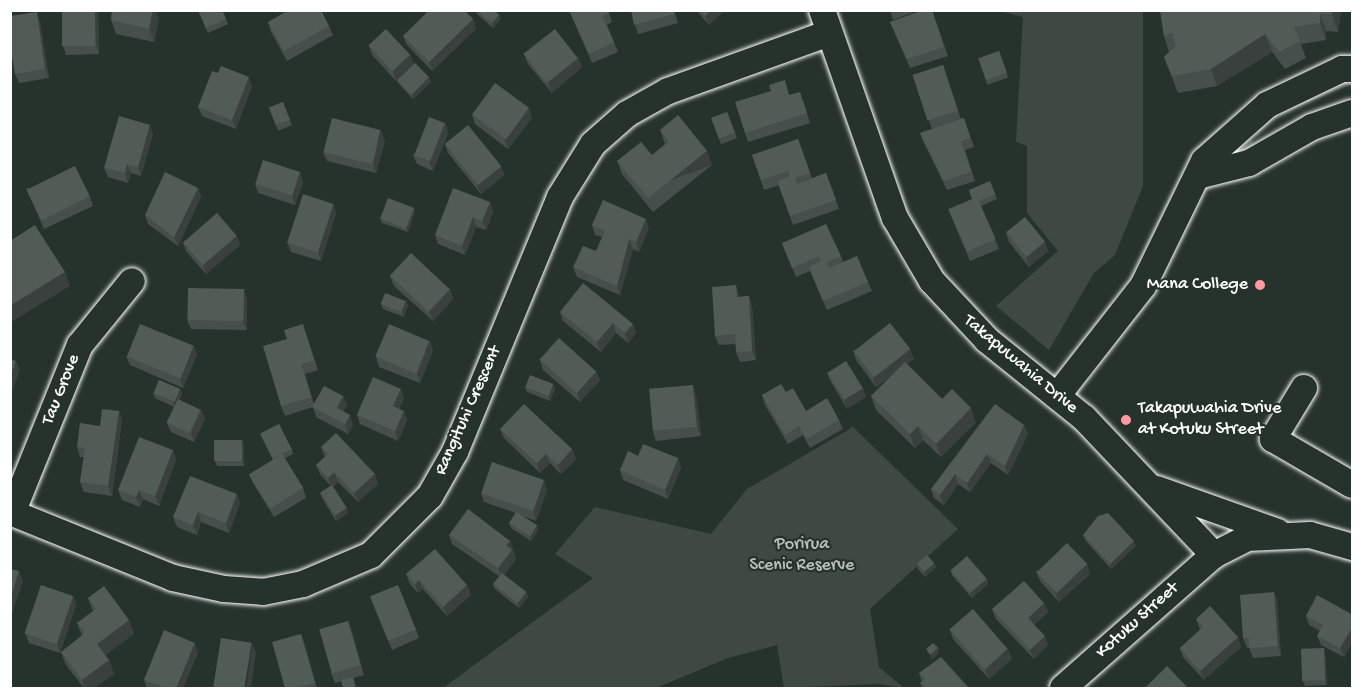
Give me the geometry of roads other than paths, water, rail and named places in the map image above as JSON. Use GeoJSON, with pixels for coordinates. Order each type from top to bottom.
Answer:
{"type":"FeatureCollection","features":[{"type":"Feature","properties":{"kind":"street","name":"Takapuwahia Drive"},"geometry":{"type":"LineString","coordinates":[[825,22],[910,247],[957,311],[1057,396],[1154,488],[1214,555]]}},
{"type":"Feature","properties":{"kind":"street","name":"Rangituhi Crescent"},"geometry":{"type":"LineString","coordinates":[[11,513],[173,578],[224,589],[263,592],[303,585],[371,555],[430,496],[454,452],[560,197],[593,144],[627,114],[668,91],[825,22]]}},
{"type":"Feature","properties":{"kind":"street"},"geometry":{"type":"LineString","coordinates":[[1057,396],[1143,286],[1204,162],[1267,105],[1342,69],[1353,69]]}},
{"type":"Feature","properties":{"kind":"street"},"geometry":{"type":"LineString","coordinates":[[1198,176],[1249,163],[1312,127],[1353,113]]}},
{"type":"Feature","properties":{"kind":"street","name":"Tau Grove"},"geometry":{"type":"LineString","coordinates":[[11,513],[80,345],[132,281]]}},
{"type":"Feature","properties":{"kind":"street"},"geometry":{"type":"LineString","coordinates":[[1304,388],[1273,439],[1353,485]]}},
{"type":"Feature","properties":{"kind":"street"},"geometry":{"type":"LineString","coordinates":[[1154,488],[1280,533],[1353,547]]}},
{"type":"Feature","properties":{"kind":"street","name":"Kotuku Street"},"geometry":{"type":"LineString","coordinates":[[1063,688],[1214,555],[1246,538],[1280,533]]}},
{"type":"Feature","properties":{"kind":"place","name":"Mana College"},"geometry":{"type":"Point","coordinates":[1260,285]}},
{"type":"Feature","properties":{"kind":"place","name":"Takapuwahia Drive at Kotuku Street"},"geometry":{"type":"Point","coordinates":[1126,420]}},
{"type":"Feature","properties":{"kind":"park label","name":"Porirua Scenic Reserve"},"geometry":{"type":"Point","coordinates":[802,556]}}]}
